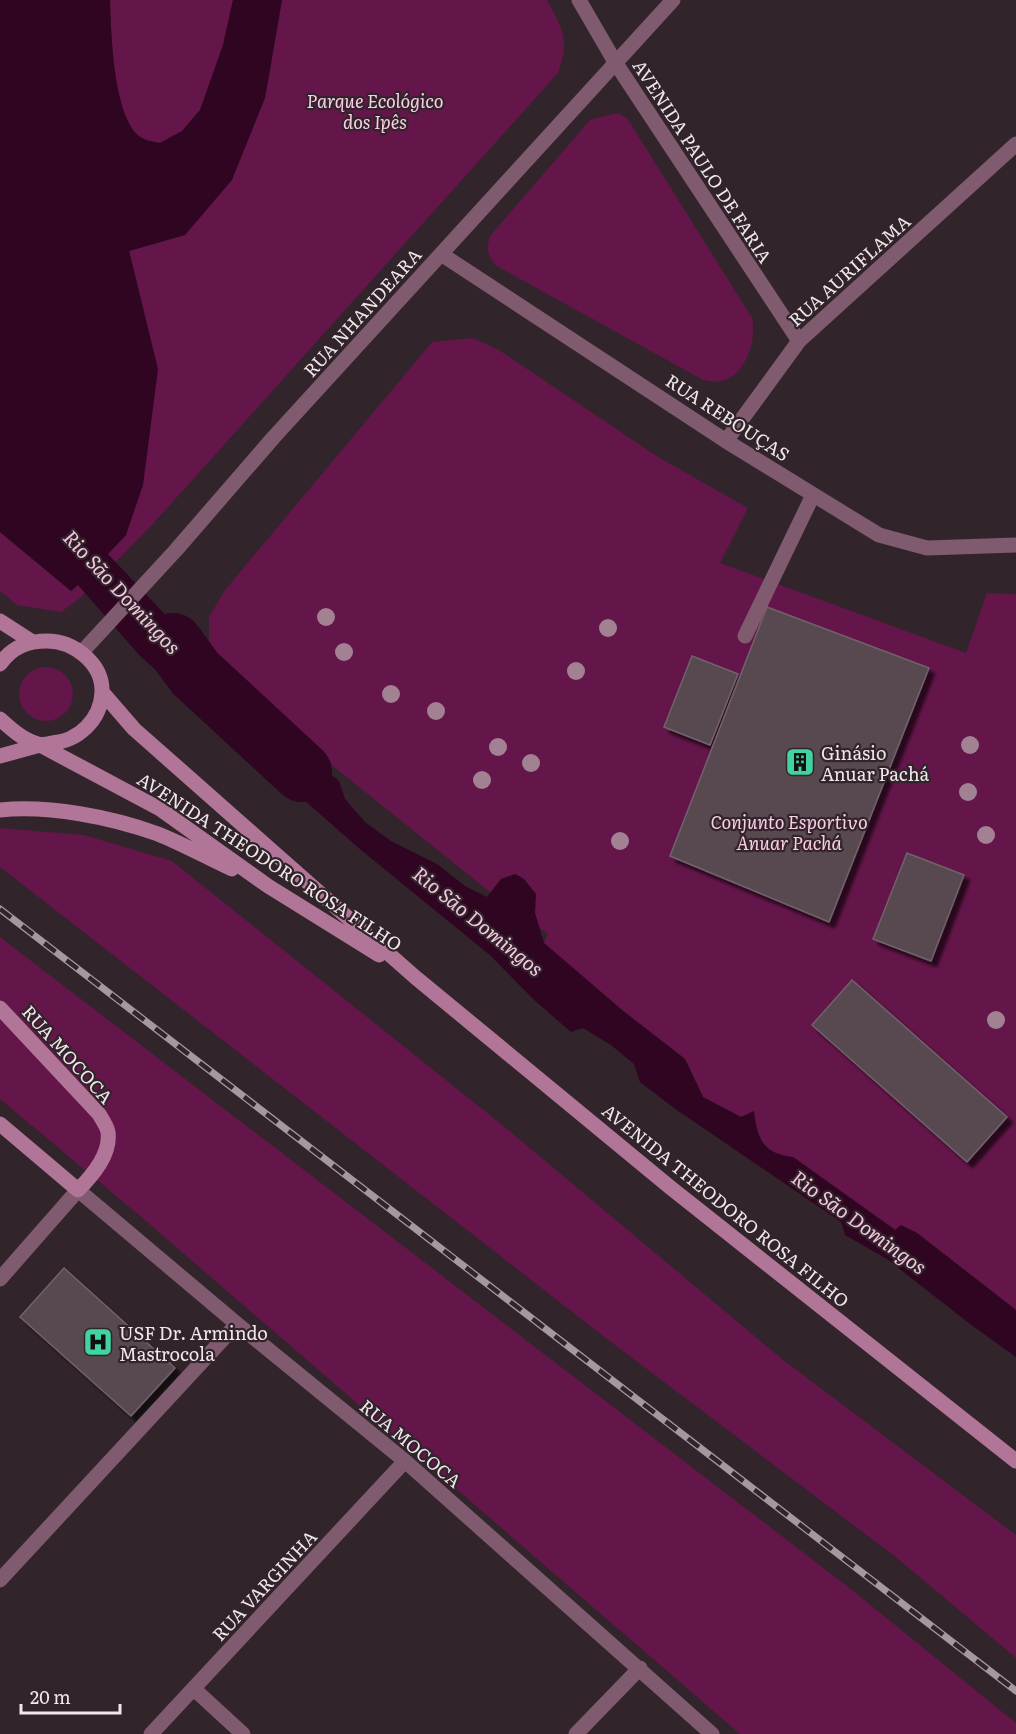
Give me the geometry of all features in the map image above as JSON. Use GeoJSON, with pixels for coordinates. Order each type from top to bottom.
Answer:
{"type":"FeatureCollection","features":[{"type":"Feature","properties":{"kind":"main road"},"geometry":{"type":"LineString","coordinates":[[0,621],[31,641]]}},
{"type":"Feature","properties":{"kind":"main road"},"geometry":{"type":"LineString","coordinates":[[0,664],[8,653],[31,641],[59,641],[82,652],[97,670],[102,692],[97,713],[85,730],[63,742],[40,745],[0,756]]}},
{"type":"Feature","properties":{"kind":"main road","name":"AVENIDA THEODORO ROSA FILHO"},"geometry":{"type":"LineString","coordinates":[[102,692],[134,729],[415,977],[671,1188],[1016,1461]]}},
{"type":"Feature","properties":{"kind":"main road","name":"AVENIDA THEODORO ROSA FILHO"},"geometry":{"type":"LineString","coordinates":[[0,719],[15,733],[160,809],[268,886],[415,977]]}},
{"type":"Feature","properties":{"kind":"main road"},"geometry":{"type":"LineString","coordinates":[[0,810],[62,812],[98,817],[158,834],[268,886]]}},
{"type":"Feature","properties":{"kind":"main road","name":"RUA MOCOCA"},"geometry":{"type":"LineString","coordinates":[[0,1008],[99,1114],[108,1131],[106,1150],[94,1173],[78,1190],[0,1124]]}},
{"type":"Feature","properties":{"kind":"street","name":"AVENIDA PAULO DE FARIA"},"geometry":{"type":"LineString","coordinates":[[579,0],[615,62],[799,341]]}},
{"type":"Feature","properties":{"kind":"street","name":"RUA NHANDEARA"},"geometry":{"type":"LineString","coordinates":[[82,652],[176,550],[273,438],[673,0]]}},
{"type":"Feature","properties":{"kind":"street","name":"RUA AURIFLAMA"},"geometry":{"type":"LineString","coordinates":[[726,441],[799,341],[1016,144]]}},
{"type":"Feature","properties":{"kind":"street","name":"RUA REBOUÇAS"},"geometry":{"type":"LineString","coordinates":[[441,254],[726,441],[879,535],[927,548],[1016,545]]}},
{"type":"Feature","properties":{"kind":"street"},"geometry":{"type":"LineString","coordinates":[[745,636],[813,495]]}},
{"type":"Feature","properties":{"kind":"street"},"geometry":{"type":"LineString","coordinates":[[0,1279],[78,1190]]}},
{"type":"Feature","properties":{"kind":"street","name":"RUA MOCOCA"},"geometry":{"type":"LineString","coordinates":[[78,1190],[405,1461],[712,1734]]}},
{"type":"Feature","properties":{"kind":"street"},"geometry":{"type":"LineString","coordinates":[[0,1580],[237,1324]]}},
{"type":"Feature","properties":{"kind":"street","name":"RUA VARGINHA"},"geometry":{"type":"LineString","coordinates":[[151,1734],[405,1461]]}},
{"type":"Feature","properties":{"kind":"street"},"geometry":{"type":"LineString","coordinates":[[576,1734],[640,1668]]}},
{"type":"Feature","properties":{"kind":"street"},"geometry":{"type":"LineString","coordinates":[[194,1689],[243,1734]]}},
{"type":"Feature","properties":{"kind":"green space"},"geometry":{"type":"Polygon","coordinates":[[[110,0],[233,0],[223,45],[200,110],[182,131],[160,143],[142,138],[132,129],[125,114],[119,95],[113,53],[110,0]]]}},
{"type":"Feature","properties":{"kind":"green space","name":"Parque Ecológico dos Ipês"},"geometry":{"type":"Polygon","coordinates":[[[282,0],[547,0],[561,27],[564,51],[558,73],[152,525],[80,598],[61,612],[17,605],[0,591],[0,532],[71,591],[126,535],[142,303],[129,251],[185,235],[265,98],[282,0]]]}},
{"type":"Feature","properties":{"kind":"green space"},"geometry":{"type":"Polygon","coordinates":[[[620,114],[627,118],[752,318],[753,336],[748,356],[738,372],[722,381],[703,380],[495,265],[488,252],[490,236],[590,120],[620,114]]]}},
{"type":"Feature","properties":{"kind":"green space","name":"Conjunto Esportivo Anuar Pachá"},"geometry":{"type":"Polygon","coordinates":[[[473,338],[499,350],[658,457],[748,508],[720,563],[966,653],[987,593],[1016,594],[1016,1310],[917,1233],[896,1230],[793,1157],[776,1155],[762,1142],[756,1127],[703,1097],[685,1059],[622,1010],[544,943],[548,934],[490,892],[283,726],[209,652],[209,617],[225,590],[432,342],[473,338]]]}},
{"type":"Feature","properties":{"kind":"green space"},"geometry":{"type":"Polygon","coordinates":[[[46,667],[56,669],[65,675],[71,684],[73,694],[71,704],[65,713],[56,719],[46,721],[36,719],[27,713],[21,704],[19,694],[21,684],[27,675],[36,669],[46,667]]]}},
{"type":"Feature","properties":{"kind":"green space"},"geometry":{"type":"Polygon","coordinates":[[[0,828],[84,835],[172,861],[501,1124],[782,1359],[1016,1535],[1016,1658],[897,1558],[607,1339],[0,867],[0,828]]]}},
{"type":"Feature","properties":{"kind":"green space"},"geometry":{"type":"Polygon","coordinates":[[[0,937],[847,1586],[1016,1723],[1016,1734],[740,1734],[146,1221],[0,1099],[0,937]]]}},
{"type":"Feature","properties":{"kind":"water"},"geometry":{"type":"Polygon","coordinates":[[[0,0],[110,0],[115,74],[125,114],[132,128],[142,138],[160,143],[182,131],[200,110],[223,45],[233,0],[282,0],[265,98],[232,180],[185,235],[129,251],[158,369],[143,485],[126,535],[108,554],[173,623],[181,641],[217,686],[231,708],[261,731],[315,761],[339,781],[345,799],[365,822],[391,841],[437,864],[465,886],[487,897],[501,879],[515,874],[524,879],[536,894],[535,913],[544,943],[622,1010],[685,1059],[703,1097],[741,1117],[754,1111],[757,1130],[768,1149],[793,1157],[895,1230],[901,1225],[917,1233],[1016,1310],[1016,1357],[887,1259],[845,1235],[841,1222],[674,1108],[640,1082],[634,1064],[611,1045],[583,1028],[571,1032],[533,999],[491,956],[361,850],[140,656],[78,585],[71,591],[0,532],[0,0]]]}},
{"type":"Feature","properties":{"kind":"building","name":"Ginásio Anuar Pachá"},"geometry":{"type":"Polygon","coordinates":[[[767,607],[929,668],[829,922],[670,856],[767,607]]]}},
{"type":"Feature","properties":{"kind":"building"},"geometry":{"type":"Polygon","coordinates":[[[692,656],[738,674],[710,745],[664,727],[692,656]]]}},
{"type":"Feature","properties":{"kind":"building"},"geometry":{"type":"Polygon","coordinates":[[[907,853],[964,875],[931,961],[873,939],[907,853]]]}},
{"type":"Feature","properties":{"kind":"building"},"geometry":{"type":"Polygon","coordinates":[[[852,980],[1007,1117],[967,1162],[812,1025],[852,980]]]}},
{"type":"Feature","properties":{"kind":"building","name":"USF Dr. Armindo Mastrocola"},"geometry":{"type":"Polygon","coordinates":[[[64,1268],[175,1368],[131,1416],[20,1317],[64,1268]]]}},
{"type":"Feature","properties":{"kind":"waterway","name":"Rio São Domingos"},"geometry":{"type":"LineString","coordinates":[[173,643],[195,673],[302,772]]}},
{"type":"Feature","properties":{"kind":"railway"},"geometry":{"type":"LineString","coordinates":[[0,909],[1016,1691]]}},
{"type":"Feature","properties":{"kind":"place","name":"Ginásio Anuar Pachá"},"geometry":{"type":"Point","coordinates":[800,762]}},
{"type":"Feature","properties":{"kind":"place","name":"USF Dr. Armindo Mastrocola"},"geometry":{"type":"Point","coordinates":[98,1342]}}]}
